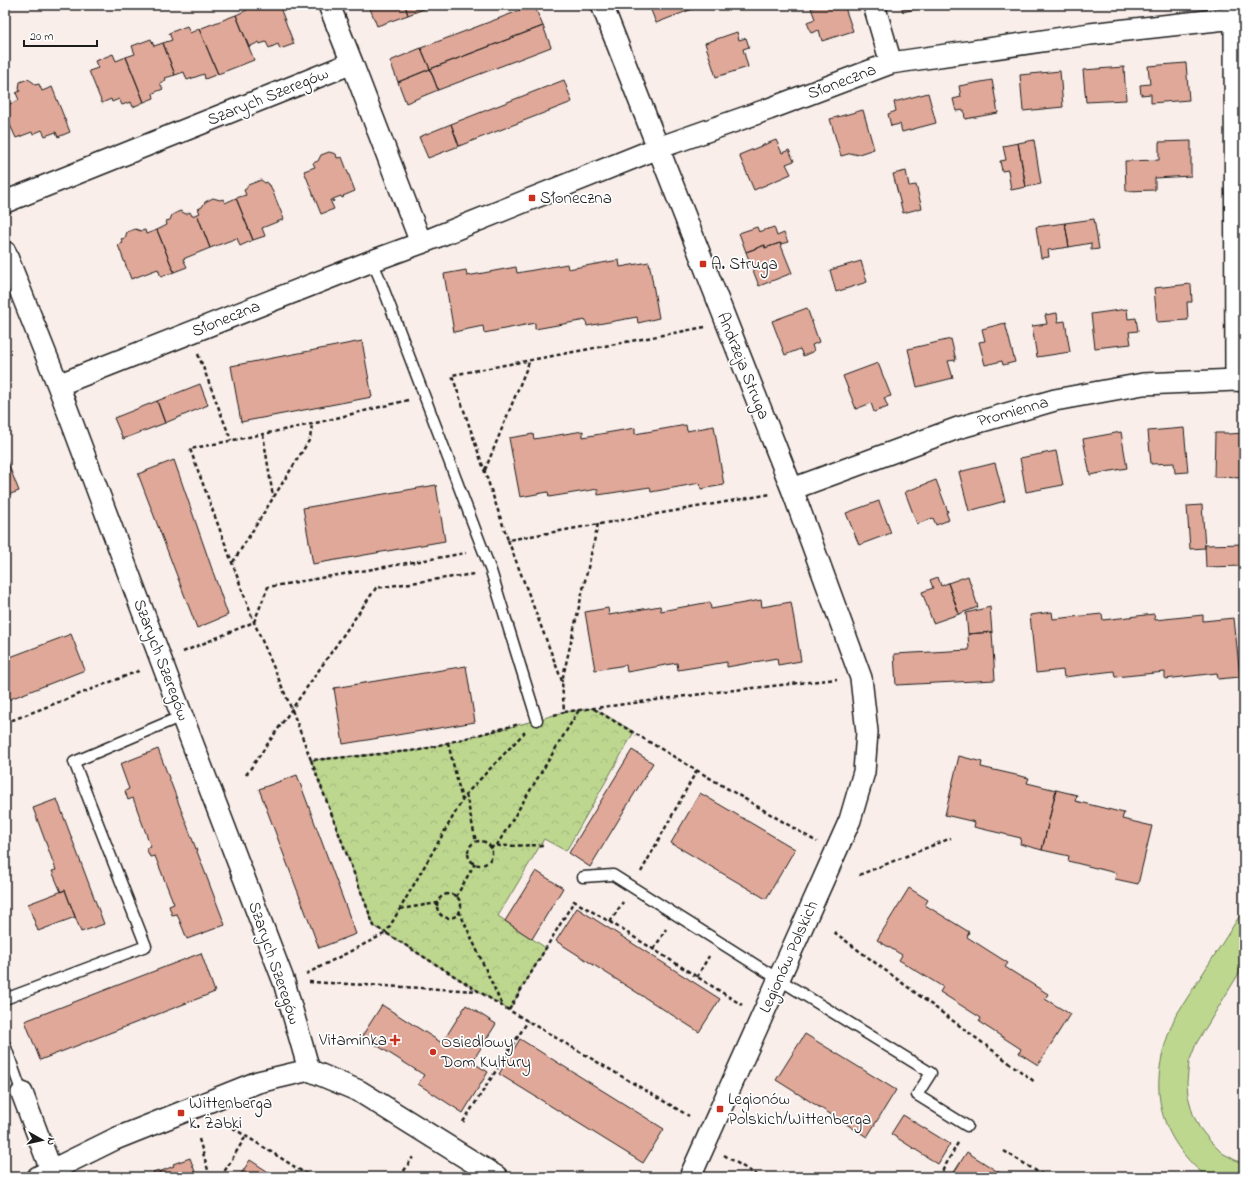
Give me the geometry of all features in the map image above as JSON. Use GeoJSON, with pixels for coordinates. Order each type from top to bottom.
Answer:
{"type":"FeatureCollection","features":[{"type":"Feature","properties":{"kind":"street"},"geometry":{"type":"LineString","coordinates":[[329,5],[421,243]]}},
{"type":"Feature","properties":{"kind":"street","name":"Andrzeja Struga"},"geometry":{"type":"LineString","coordinates":[[602,5],[658,148],[782,491],[861,678],[866,732]]}},
{"type":"Feature","properties":{"kind":"street"},"geometry":{"type":"LineString","coordinates":[[874,5],[891,63]]}},
{"type":"Feature","properties":{"kind":"street"},"geometry":{"type":"LineString","coordinates":[[1240,17],[1240,380]]}},
{"type":"Feature","properties":{"kind":"street","name":"Słoneczna"},"geometry":{"type":"LineString","coordinates":[[58,386],[372,260],[421,243],[658,148],[769,109],[891,63],[1090,34],[1240,17]]}},
{"type":"Feature","properties":{"kind":"street","name":"Szarych Szeregów"},"geometry":{"type":"LineString","coordinates":[[5,202],[352,63]]}},
{"type":"Feature","properties":{"kind":"street","name":"Szarych Szeregów"},"geometry":{"type":"LineString","coordinates":[[5,252],[58,386],[284,982],[308,1070]]}},
{"type":"Feature","properties":{"kind":"street","name":"Promienna"},"geometry":{"type":"LineString","coordinates":[[782,491],[958,428],[1055,400],[1143,384],[1240,380]]}},
{"type":"Feature","properties":{"kind":"street","name":"Legionów Polskich"},"geometry":{"type":"LineString","coordinates":[[690,1177],[850,820],[864,772],[866,732]]}},
{"type":"Feature","properties":{"kind":"street"},"geometry":{"type":"LineString","coordinates":[[22,1093],[44,1174],[115,1139],[258,1082],[308,1070],[359,1090],[497,1177]]}},
{"type":"Feature","properties":{"kind":"lane"},"geometry":{"type":"LineString","coordinates":[[372,260],[491,572],[537,720]]}},
{"type":"Feature","properties":{"kind":"lane"},"geometry":{"type":"LineString","coordinates":[[5,999],[146,946],[74,762],[182,716]]}},
{"type":"Feature","properties":{"kind":"lane"},"geometry":{"type":"LineString","coordinates":[[583,877],[613,875],[931,1073],[917,1095],[967,1126]]}},
{"type":"Feature","properties":{"kind":"lane"},"geometry":{"type":"LineString","coordinates":[[5,1045],[22,1093]]}},
{"type":"Feature","properties":{"kind":"path"},"geometry":{"type":"LineString","coordinates":[[562,681],[508,540],[452,375],[705,327]]}},
{"type":"Feature","properties":{"kind":"path"},"geometry":{"type":"LineString","coordinates":[[197,350],[231,440]]}},
{"type":"Feature","properties":{"kind":"path"},"geometry":{"type":"LineString","coordinates":[[485,471],[530,360]]}},
{"type":"Feature","properties":{"kind":"path"},"geometry":{"type":"LineString","coordinates":[[424,396],[312,424],[190,449],[254,622],[292,710],[374,926],[502,1006],[689,1116]]}},
{"type":"Feature","properties":{"kind":"path"},"geometry":{"type":"LineString","coordinates":[[232,563],[310,440],[312,424]]}},
{"type":"Feature","properties":{"kind":"path"},"geometry":{"type":"LineString","coordinates":[[263,434],[273,498]]}},
{"type":"Feature","properties":{"kind":"path"},"geometry":{"type":"LineString","coordinates":[[508,540],[782,491]]}},
{"type":"Feature","properties":{"kind":"path"},"geometry":{"type":"LineString","coordinates":[[564,712],[562,681],[598,524]]}},
{"type":"Feature","properties":{"kind":"path"},"geometry":{"type":"LineString","coordinates":[[181,653],[254,622],[268,587],[335,574],[482,550]]}},
{"type":"Feature","properties":{"kind":"path"},"geometry":{"type":"LineString","coordinates":[[246,775],[376,588],[491,572]]}},
{"type":"Feature","properties":{"kind":"path"},"geometry":{"type":"LineString","coordinates":[[5,723],[141,670]]}},
{"type":"Feature","properties":{"kind":"path"},"geometry":{"type":"LineString","coordinates":[[311,760],[349,758],[420,750],[564,712],[724,691],[837,679]]}},
{"type":"Feature","properties":{"kind":"path"},"geometry":{"type":"LineString","coordinates":[[594,708],[817,842]]}},
{"type":"Feature","properties":{"kind":"path"},"geometry":{"type":"LineString","coordinates":[[497,845],[579,710]]}},
{"type":"Feature","properties":{"kind":"path"},"geometry":{"type":"LineString","coordinates":[[306,974],[386,933],[466,794],[537,720]]}},
{"type":"Feature","properties":{"kind":"path"},"geometry":{"type":"LineString","coordinates":[[448,743],[462,801]]}},
{"type":"Feature","properties":{"kind":"path"},"geometry":{"type":"LineString","coordinates":[[610,922],[633,888],[697,770]]}},
{"type":"Feature","properties":{"kind":"path"},"geometry":{"type":"LineString","coordinates":[[466,794],[476,842]]}},
{"type":"Feature","properties":{"kind":"path"},"geometry":{"type":"LineString","coordinates":[[859,875],[951,838]]}},
{"type":"Feature","properties":{"kind":"path"},"geometry":{"type":"LineString","coordinates":[[476,842],[485,842],[490,848],[491,855],[487,862],[480,864],[475,863],[469,856],[468,852],[471,845],[476,842]]}},
{"type":"Feature","properties":{"kind":"path"},"geometry":{"type":"LineString","coordinates":[[490,848],[497,845],[545,845]]}},
{"type":"Feature","properties":{"kind":"path"},"geometry":{"type":"LineString","coordinates":[[456,897],[475,863]]}},
{"type":"Feature","properties":{"kind":"path"},"geometry":{"type":"LineString","coordinates":[[460,910],[453,917],[445,917],[440,913],[438,903],[440,898],[447,894],[451,894],[456,897],[461,905],[460,910],[502,1006]]}},
{"type":"Feature","properties":{"kind":"path"},"geometry":{"type":"LineString","coordinates":[[509,1010],[574,901],[654,949],[742,1005]]}},
{"type":"Feature","properties":{"kind":"path"},"geometry":{"type":"LineString","coordinates":[[400,910],[438,903]]}},
{"type":"Feature","properties":{"kind":"path"},"geometry":{"type":"LineString","coordinates":[[654,949],[675,914]]}},
{"type":"Feature","properties":{"kind":"path"},"geometry":{"type":"LineString","coordinates":[[834,932],[1036,1082]]}},
{"type":"Feature","properties":{"kind":"path"},"geometry":{"type":"LineString","coordinates":[[697,977],[717,941]]}},
{"type":"Feature","properties":{"kind":"path"},"geometry":{"type":"LineString","coordinates":[[309,982],[479,991]]}},
{"type":"Feature","properties":{"kind":"path"},"geometry":{"type":"LineString","coordinates":[[463,1122],[528,1021]]}},
{"type":"Feature","properties":{"kind":"path"},"geometry":{"type":"LineString","coordinates":[[939,1177],[967,1126]]}},
{"type":"Feature","properties":{"kind":"path"},"geometry":{"type":"LineString","coordinates":[[233,1128],[311,1177]]}},
{"type":"Feature","properties":{"kind":"path"},"geometry":{"type":"LineString","coordinates":[[221,1177],[246,1136]]}},
{"type":"Feature","properties":{"kind":"path"},"geometry":{"type":"LineString","coordinates":[[199,1139],[210,1177]]}},
{"type":"Feature","properties":{"kind":"path"},"geometry":{"type":"LineString","coordinates":[[1004,1150],[1046,1177]]}},
{"type":"Feature","properties":{"kind":"path"},"geometry":{"type":"LineString","coordinates":[[722,1154],[760,1177]]}},
{"type":"Feature","properties":{"kind":"path"},"geometry":{"type":"LineString","coordinates":[[400,1177],[413,1157]]}},
{"type":"Feature","properties":{"kind":"green space"},"geometry":{"type":"Polygon","coordinates":[[[594,708],[634,732],[566,851],[544,839],[498,916],[546,948],[509,1010],[374,926],[311,760],[420,750],[564,712],[594,708]]]}},
{"type":"Feature","properties":{"kind":"green space"},"geometry":{"type":"Polygon","coordinates":[[[1244,909],[1244,965],[1196,1044],[1189,1062],[1187,1082],[1188,1096],[1193,1114],[1199,1127],[1222,1153],[1244,1163],[1244,1177],[1214,1178],[1207,1176],[1194,1166],[1175,1141],[1166,1124],[1161,1107],[1159,1089],[1160,1072],[1168,1035],[1175,1017],[1244,909]]]}},
{"type":"Feature","properties":{"kind":"building"},"geometry":{"type":"Polygon","coordinates":[[[245,5],[279,5],[294,44],[280,49],[278,44],[269,48],[266,42],[260,44],[259,42],[249,47],[236,15],[247,10],[245,5]]]}},
{"type":"Feature","properties":{"kind":"building"},"geometry":{"type":"Polygon","coordinates":[[[405,5],[408,15],[377,26],[369,6],[405,5]]]}},
{"type":"Feature","properties":{"kind":"building"},"geometry":{"type":"Polygon","coordinates":[[[405,5],[434,5],[408,15],[405,5]]]}},
{"type":"Feature","properties":{"kind":"building"},"geometry":{"type":"Polygon","coordinates":[[[534,5],[543,26],[430,69],[421,48],[534,5]]]}},
{"type":"Feature","properties":{"kind":"building"},"geometry":{"type":"Polygon","coordinates":[[[649,5],[694,5],[695,8],[656,23],[649,5]]]}},
{"type":"Feature","properties":{"kind":"building"},"geometry":{"type":"Polygon","coordinates":[[[820,5],[844,5],[853,31],[822,41],[819,30],[811,33],[807,22],[815,19],[811,8],[820,5]]]}},
{"type":"Feature","properties":{"kind":"building"},"geometry":{"type":"Polygon","coordinates":[[[901,5],[930,5],[903,12],[901,5]]]}},
{"type":"Feature","properties":{"kind":"building"},"geometry":{"type":"Polygon","coordinates":[[[236,15],[254,60],[218,74],[199,29],[236,15]]]}},
{"type":"Feature","properties":{"kind":"building"},"geometry":{"type":"Polygon","coordinates":[[[187,26],[190,33],[199,29],[218,74],[205,79],[204,74],[187,80],[184,72],[175,75],[163,43],[172,40],[169,33],[187,26]]]}},
{"type":"Feature","properties":{"kind":"building"},"geometry":{"type":"Polygon","coordinates":[[[543,26],[551,47],[438,90],[430,69],[543,26]]]}},
{"type":"Feature","properties":{"kind":"building"},"geometry":{"type":"Polygon","coordinates":[[[737,32],[739,40],[746,38],[749,47],[743,49],[748,67],[716,77],[705,43],[737,32]]]}},
{"type":"Feature","properties":{"kind":"building"},"geometry":{"type":"Polygon","coordinates":[[[151,39],[154,46],[163,43],[175,75],[165,78],[166,80],[160,83],[163,89],[153,93],[154,98],[144,102],[126,57],[135,54],[132,46],[151,39]]]}},
{"type":"Feature","properties":{"kind":"building"},"geometry":{"type":"Polygon","coordinates":[[[421,48],[430,69],[398,82],[390,61],[421,48]]]}},
{"type":"Feature","properties":{"kind":"building"},"geometry":{"type":"Polygon","coordinates":[[[113,54],[116,61],[126,57],[144,102],[133,107],[131,102],[122,105],[119,99],[112,102],[111,99],[102,103],[89,71],[98,68],[95,61],[113,54]]]}},
{"type":"Feature","properties":{"kind":"building"},"geometry":{"type":"Polygon","coordinates":[[[1186,63],[1189,100],[1151,103],[1151,94],[1141,95],[1140,85],[1150,84],[1148,66],[1186,63]]]}},
{"type":"Feature","properties":{"kind":"building"},"geometry":{"type":"Polygon","coordinates":[[[1124,67],[1126,100],[1086,102],[1083,70],[1124,67]]]}},
{"type":"Feature","properties":{"kind":"building"},"geometry":{"type":"Polygon","coordinates":[[[430,69],[438,90],[406,103],[398,82],[430,69]]]}},
{"type":"Feature","properties":{"kind":"building"},"geometry":{"type":"Polygon","coordinates":[[[1060,71],[1063,107],[1023,111],[1020,75],[1060,71]]]}},
{"type":"Feature","properties":{"kind":"building"},"geometry":{"type":"Polygon","coordinates":[[[28,79],[35,85],[39,84],[42,91],[52,87],[70,132],[58,137],[56,132],[45,136],[42,130],[16,138],[5,114],[5,106],[19,100],[16,93],[20,91],[20,82],[28,79]]]}},
{"type":"Feature","properties":{"kind":"building"},"geometry":{"type":"Polygon","coordinates":[[[564,80],[572,102],[459,146],[451,124],[564,80]]]}},
{"type":"Feature","properties":{"kind":"building"},"geometry":{"type":"Polygon","coordinates":[[[992,80],[998,113],[965,119],[964,110],[956,111],[953,99],[961,97],[959,86],[992,80]]]}},
{"type":"Feature","properties":{"kind":"building"},"geometry":{"type":"Polygon","coordinates":[[[928,93],[936,123],[902,132],[900,124],[891,126],[888,114],[896,111],[894,102],[928,93]]]}},
{"type":"Feature","properties":{"kind":"building"},"geometry":{"type":"Polygon","coordinates":[[[863,110],[874,149],[856,155],[852,153],[841,156],[830,119],[863,110]]]}},
{"type":"Feature","properties":{"kind":"building"},"geometry":{"type":"Polygon","coordinates":[[[451,124],[459,146],[428,158],[419,137],[451,124]]]}},
{"type":"Feature","properties":{"kind":"building"},"geometry":{"type":"Polygon","coordinates":[[[776,140],[782,153],[789,150],[794,161],[786,164],[791,174],[754,190],[739,155],[776,140]]]}},
{"type":"Feature","properties":{"kind":"building"},"geometry":{"type":"Polygon","coordinates":[[[1034,140],[1041,184],[1026,187],[1018,143],[1034,140]]]}},
{"type":"Feature","properties":{"kind":"building"},"geometry":{"type":"Polygon","coordinates":[[[1191,141],[1191,176],[1155,178],[1155,190],[1126,191],[1125,161],[1159,160],[1159,142],[1191,141]]]}},
{"type":"Feature","properties":{"kind":"building"},"geometry":{"type":"Polygon","coordinates":[[[1018,143],[1026,187],[1011,190],[1008,170],[1002,171],[1000,161],[1006,160],[1003,146],[1018,143]]]}},
{"type":"Feature","properties":{"kind":"building"},"geometry":{"type":"Polygon","coordinates":[[[329,152],[336,154],[337,158],[342,157],[355,191],[343,196],[344,197],[342,198],[341,196],[333,199],[333,202],[330,200],[334,209],[321,214],[304,171],[315,167],[313,163],[318,161],[321,155],[329,152]]]}},
{"type":"Feature","properties":{"kind":"building"},"geometry":{"type":"Polygon","coordinates":[[[906,171],[909,186],[916,185],[922,208],[903,213],[893,174],[906,171]]]}},
{"type":"Feature","properties":{"kind":"building"},"geometry":{"type":"Polygon","coordinates":[[[261,180],[270,185],[284,219],[262,228],[265,236],[253,240],[236,198],[246,195],[244,190],[248,185],[261,180]]]}},
{"type":"Feature","properties":{"kind":"building"},"geometry":{"type":"Polygon","coordinates":[[[213,198],[220,200],[223,199],[225,203],[236,198],[253,240],[240,246],[237,238],[210,248],[197,214],[200,213],[198,209],[202,207],[205,202],[213,198]]]}},
{"type":"Feature","properties":{"kind":"building"},"geometry":{"type":"Polygon","coordinates":[[[180,211],[186,214],[190,212],[192,216],[197,214],[210,248],[183,259],[187,267],[174,272],[157,230],[167,225],[166,221],[170,220],[172,215],[180,211]]]}},
{"type":"Feature","properties":{"kind":"building"},"geometry":{"type":"Polygon","coordinates":[[[1094,219],[1099,249],[1091,250],[1091,243],[1069,247],[1065,223],[1094,219]]]}},
{"type":"Feature","properties":{"kind":"building"},"geometry":{"type":"Polygon","coordinates":[[[1065,223],[1069,247],[1048,250],[1049,257],[1041,258],[1036,227],[1065,223]]]}},
{"type":"Feature","properties":{"kind":"building"},"geometry":{"type":"Polygon","coordinates":[[[757,227],[759,232],[774,227],[777,236],[784,233],[788,242],[765,248],[765,245],[746,252],[739,233],[757,227]]]}},
{"type":"Feature","properties":{"kind":"building"},"geometry":{"type":"Polygon","coordinates":[[[135,229],[141,231],[145,230],[146,234],[157,230],[174,272],[161,277],[158,269],[131,279],[118,245],[123,243],[121,239],[125,238],[127,232],[135,229]]]}},
{"type":"Feature","properties":{"kind":"building"},"geometry":{"type":"Polygon","coordinates":[[[780,243],[792,273],[759,286],[746,252],[765,245],[765,248],[780,243]]]}},
{"type":"Feature","properties":{"kind":"building"},"geometry":{"type":"Polygon","coordinates":[[[619,260],[620,267],[649,262],[659,318],[638,323],[637,317],[587,326],[586,320],[535,329],[535,323],[484,333],[483,326],[454,332],[444,274],[466,270],[467,276],[516,267],[517,273],[567,264],[568,269],[619,260]]]}},
{"type":"Feature","properties":{"kind":"building"},"geometry":{"type":"Polygon","coordinates":[[[861,261],[867,282],[836,292],[830,270],[861,261]]]}},
{"type":"Feature","properties":{"kind":"building"},"geometry":{"type":"Polygon","coordinates":[[[1191,284],[1192,302],[1187,302],[1188,320],[1157,322],[1154,288],[1191,284]]]}},
{"type":"Feature","properties":{"kind":"building"},"geometry":{"type":"Polygon","coordinates":[[[807,308],[819,342],[812,345],[814,351],[803,356],[800,349],[785,355],[772,321],[807,308]]]}},
{"type":"Feature","properties":{"kind":"building"},"geometry":{"type":"Polygon","coordinates":[[[1127,309],[1128,319],[1136,318],[1138,331],[1129,332],[1131,344],[1095,348],[1091,314],[1127,309]]]}},
{"type":"Feature","properties":{"kind":"building"},"geometry":{"type":"Polygon","coordinates":[[[1057,313],[1058,322],[1065,321],[1070,352],[1037,357],[1032,326],[1047,324],[1045,315],[1057,313]]]}},
{"type":"Feature","properties":{"kind":"building"},"geometry":{"type":"Polygon","coordinates":[[[1005,323],[1015,362],[1003,365],[1002,361],[985,365],[979,342],[985,341],[982,329],[1005,323]]]}},
{"type":"Feature","properties":{"kind":"building"},"geometry":{"type":"Polygon","coordinates":[[[951,339],[956,360],[948,361],[953,378],[917,387],[908,349],[951,339]]]}},
{"type":"Feature","properties":{"kind":"building"},"geometry":{"type":"Polygon","coordinates":[[[362,341],[372,397],[241,422],[231,366],[362,341]]]}},
{"type":"Feature","properties":{"kind":"building"},"geometry":{"type":"Polygon","coordinates":[[[878,363],[891,396],[884,398],[888,407],[874,412],[871,403],[856,409],[843,376],[878,363]]]}},
{"type":"Feature","properties":{"kind":"building"},"geometry":{"type":"Polygon","coordinates":[[[200,384],[208,405],[165,423],[157,401],[200,384]]]}},
{"type":"Feature","properties":{"kind":"building"},"geometry":{"type":"Polygon","coordinates":[[[157,401],[165,423],[123,439],[114,418],[157,401]]]}},
{"type":"Feature","properties":{"kind":"building"},"geometry":{"type":"Polygon","coordinates":[[[686,425],[687,431],[714,426],[724,485],[701,489],[700,483],[651,492],[650,487],[598,495],[598,489],[549,497],[548,492],[520,497],[509,438],[533,434],[534,439],[583,431],[583,437],[635,428],[635,434],[686,425]]]}},
{"type":"Feature","properties":{"kind":"building"},"geometry":{"type":"Polygon","coordinates":[[[1184,428],[1188,472],[1175,473],[1174,463],[1151,464],[1148,431],[1184,428]]]}},
{"type":"Feature","properties":{"kind":"building"},"geometry":{"type":"Polygon","coordinates":[[[1121,432],[1127,468],[1090,475],[1083,439],[1121,432]]]}},
{"type":"Feature","properties":{"kind":"building"},"geometry":{"type":"Polygon","coordinates":[[[1215,433],[1244,433],[1244,478],[1214,477],[1215,433]]]}},
{"type":"Feature","properties":{"kind":"building"},"geometry":{"type":"Polygon","coordinates":[[[1056,451],[1063,485],[1026,492],[1020,458],[1056,451]]]}},
{"type":"Feature","properties":{"kind":"building"},"geometry":{"type":"Polygon","coordinates":[[[5,456],[19,491],[5,496],[5,456]]]}},
{"type":"Feature","properties":{"kind":"building"},"geometry":{"type":"Polygon","coordinates":[[[174,460],[228,615],[197,628],[138,474],[174,460]]]}},
{"type":"Feature","properties":{"kind":"building"},"geometry":{"type":"Polygon","coordinates":[[[995,463],[1005,501],[969,511],[959,472],[995,463]]]}},
{"type":"Feature","properties":{"kind":"building"},"geometry":{"type":"Polygon","coordinates":[[[936,480],[948,512],[946,512],[949,520],[936,525],[933,518],[917,524],[905,492],[936,480]]]}},
{"type":"Feature","properties":{"kind":"building"},"geometry":{"type":"Polygon","coordinates":[[[436,485],[445,541],[313,564],[303,508],[436,485]]]}},
{"type":"Feature","properties":{"kind":"building"},"geometry":{"type":"Polygon","coordinates":[[[879,501],[891,533],[859,545],[846,513],[879,501]]]}},
{"type":"Feature","properties":{"kind":"building"},"geometry":{"type":"Polygon","coordinates":[[[1202,505],[1205,548],[1190,549],[1187,506],[1202,505]]]}},
{"type":"Feature","properties":{"kind":"building"},"geometry":{"type":"Polygon","coordinates":[[[1244,544],[1244,566],[1206,567],[1205,545],[1244,544]]]}},
{"type":"Feature","properties":{"kind":"building"},"geometry":{"type":"Polygon","coordinates":[[[968,576],[978,607],[959,614],[948,583],[968,576]]]}},
{"type":"Feature","properties":{"kind":"building"},"geometry":{"type":"Polygon","coordinates":[[[938,577],[941,586],[948,583],[959,614],[933,623],[922,592],[933,588],[930,580],[938,577]]]}},
{"type":"Feature","properties":{"kind":"building"},"geometry":{"type":"Polygon","coordinates":[[[761,600],[762,607],[791,602],[801,661],[778,665],[777,658],[727,667],[727,662],[678,670],[677,663],[627,672],[626,665],[595,670],[585,612],[608,608],[609,615],[660,606],[661,611],[710,602],[711,609],[761,600]]]}},
{"type":"Feature","properties":{"kind":"building"},"geometry":{"type":"Polygon","coordinates":[[[990,607],[992,632],[968,634],[966,613],[990,607]]]}},
{"type":"Feature","properties":{"kind":"building"},"geometry":{"type":"Polygon","coordinates":[[[1052,612],[1053,619],[1102,614],[1103,620],[1154,614],[1155,620],[1203,615],[1203,621],[1234,618],[1240,677],[1218,679],[1217,673],[1165,679],[1165,672],[1115,677],[1114,671],[1064,677],[1063,670],[1036,673],[1030,615],[1052,612]]]}},
{"type":"Feature","properties":{"kind":"building"},"geometry":{"type":"Polygon","coordinates":[[[992,632],[995,680],[896,685],[894,654],[969,650],[968,634],[992,632]]]}},
{"type":"Feature","properties":{"kind":"building"},"geometry":{"type":"Polygon","coordinates":[[[71,634],[85,670],[5,701],[5,659],[71,634]]]}},
{"type":"Feature","properties":{"kind":"building"},"geometry":{"type":"Polygon","coordinates":[[[466,666],[475,722],[343,744],[334,688],[466,666]]]}},
{"type":"Feature","properties":{"kind":"building"},"geometry":{"type":"Polygon","coordinates":[[[158,749],[225,925],[187,939],[177,914],[172,915],[169,906],[174,904],[155,856],[150,857],[146,848],[151,847],[133,798],[128,800],[125,791],[129,789],[120,764],[158,749]]]}},
{"type":"Feature","properties":{"kind":"building"},"geometry":{"type":"Polygon","coordinates":[[[632,750],[653,763],[590,867],[569,853],[632,750]]]}},
{"type":"Feature","properties":{"kind":"building"},"geometry":{"type":"Polygon","coordinates":[[[959,756],[982,762],[981,767],[1029,778],[1027,783],[1056,790],[1042,850],[1020,844],[1021,838],[974,827],[975,822],[945,815],[959,756]]]}},
{"type":"Feature","properties":{"kind":"building"},"geometry":{"type":"Polygon","coordinates":[[[297,775],[356,934],[319,948],[259,789],[297,775]]]}},
{"type":"Feature","properties":{"kind":"building"},"geometry":{"type":"Polygon","coordinates":[[[1056,790],[1077,795],[1075,801],[1124,813],[1122,819],[1152,826],[1138,884],[1115,879],[1116,873],[1068,861],[1069,856],[1042,850],[1056,790]]]}},
{"type":"Feature","properties":{"kind":"building"},"geometry":{"type":"Polygon","coordinates":[[[700,793],[795,849],[766,899],[671,843],[700,793]]]}},
{"type":"Feature","properties":{"kind":"building"},"geometry":{"type":"Polygon","coordinates":[[[57,799],[104,924],[81,932],[65,890],[61,892],[52,871],[56,870],[33,808],[57,799]]]}},
{"type":"Feature","properties":{"kind":"building"},"geometry":{"type":"Polygon","coordinates":[[[536,871],[563,888],[532,939],[505,921],[536,871]]]}},
{"type":"Feature","properties":{"kind":"building"},"geometry":{"type":"Polygon","coordinates":[[[909,888],[928,900],[925,905],[969,932],[967,937],[1008,963],[1005,967],[1048,994],[1045,999],[1070,1014],[1038,1065],[1019,1053],[1021,1049],[979,1022],[981,1018],[940,992],[943,987],[899,960],[902,955],[877,940],[909,888]]]}},
{"type":"Feature","properties":{"kind":"building"},"geometry":{"type":"Polygon","coordinates":[[[65,890],[75,917],[38,931],[28,904],[65,890]]]}},
{"type":"Feature","properties":{"kind":"building"},"geometry":{"type":"Polygon","coordinates":[[[577,908],[720,999],[699,1032],[556,941],[577,908]]]}},
{"type":"Feature","properties":{"kind":"building"},"geometry":{"type":"Polygon","coordinates":[[[201,953],[215,992],[40,1060],[25,1021],[201,953]]]}},
{"type":"Feature","properties":{"kind":"building","name":"Osiedlowy Dom Kultury"},"geometry":{"type":"Polygon","coordinates":[[[382,1005],[442,1043],[466,1005],[496,1024],[472,1062],[488,1072],[463,1113],[418,1084],[424,1075],[362,1036],[382,1005]]]}},
{"type":"Feature","properties":{"kind":"building"},"geometry":{"type":"Polygon","coordinates":[[[805,1034],[896,1090],[867,1137],[776,1080],[805,1034]]]}},
{"type":"Feature","properties":{"kind":"building"},"geometry":{"type":"Polygon","coordinates":[[[520,1039],[664,1129],[643,1163],[499,1074],[520,1039]]]}},
{"type":"Feature","properties":{"kind":"building"},"geometry":{"type":"Polygon","coordinates":[[[903,1115],[950,1144],[938,1164],[891,1134],[903,1115]]]}},
{"type":"Feature","properties":{"kind":"building"},"geometry":{"type":"Polygon","coordinates":[[[967,1152],[1006,1177],[951,1177],[967,1152]]]}},
{"type":"Feature","properties":{"kind":"building"},"geometry":{"type":"Polygon","coordinates":[[[190,1158],[197,1177],[161,1177],[159,1172],[174,1166],[173,1164],[190,1158]]]}},
{"type":"Feature","properties":{"kind":"building"},"geometry":{"type":"Polygon","coordinates":[[[250,1160],[276,1177],[239,1177],[250,1160]]]}},
{"type":"Feature","properties":{"kind":"building"},"geometry":{"type":"Polygon","coordinates":[[[159,1170],[161,1177],[146,1177],[154,1174],[153,1172],[159,1170]]]}},
{"type":"Feature","properties":{"kind":"place","name":"Słoneczna"},"geometry":{"type":"Point","coordinates":[532,198]}},
{"type":"Feature","properties":{"kind":"place","name":"A. Struga"},"geometry":{"type":"Point","coordinates":[703,264]}},
{"type":"Feature","properties":{"kind":"place","name":"Vitaminka"},"geometry":{"type":"Point","coordinates":[395,1040]}},
{"type":"Feature","properties":{"kind":"place","name":"Osiedlowy Dom Kultury"},"geometry":{"type":"Point","coordinates":[433,1052]}},
{"type":"Feature","properties":{"kind":"place","name":"Legionów Polskich/Wittenberga"},"geometry":{"type":"Point","coordinates":[720,1109]}},
{"type":"Feature","properties":{"kind":"place","name":"Wittenberga k. Żabki"},"geometry":{"type":"Point","coordinates":[181,1113]}}]}
